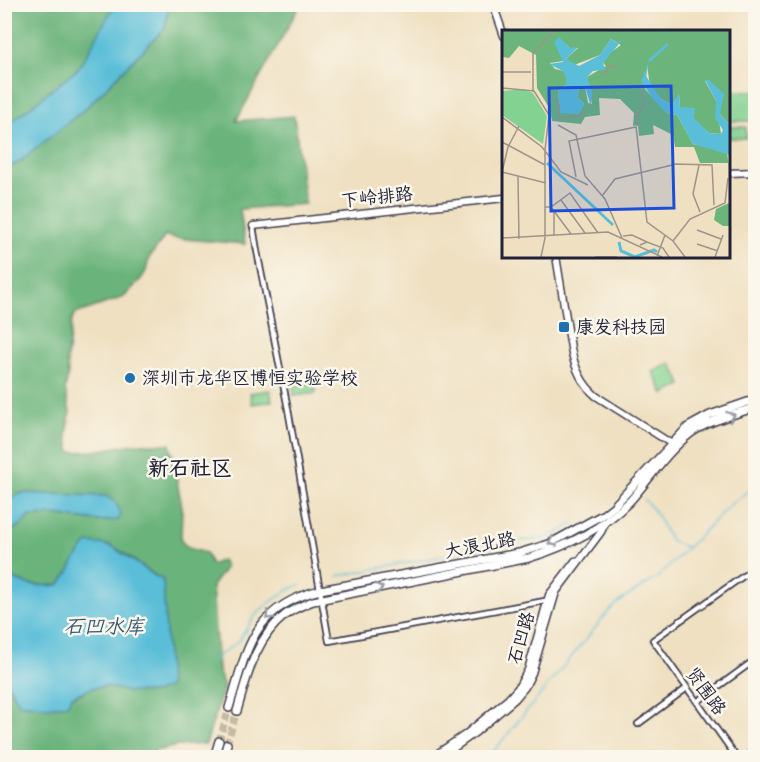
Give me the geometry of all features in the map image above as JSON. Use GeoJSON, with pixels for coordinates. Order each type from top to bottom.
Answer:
{"type":"FeatureCollection","features":[{"type":"Feature","properties":{"kind":"main road","name":"大浪北路"},"geometry":{"type":"LineString","coordinates":[[237,711],[260,643],[285,614],[322,599],[529,558],[566,545],[602,523],[630,501],[674,446],[682,432],[702,419],[756,399]]}},
{"type":"Feature","properties":{"kind":"main road","name":"大浪北路"},"geometry":{"type":"LineString","coordinates":[[229,708],[248,648],[261,624],[276,609],[291,599],[320,590],[519,553],[549,544],[591,522],[614,506],[688,435],[756,407]]}},
{"type":"Feature","properties":{"kind":"main road"},"geometry":{"type":"LineString","coordinates":[[214,758],[219,741]]}},
{"type":"Feature","properties":{"kind":"main road"},"geometry":{"type":"LineString","coordinates":[[223,758],[227,744]]}},
{"type":"Feature","properties":{"kind":"street"},"geometry":{"type":"LineString","coordinates":[[493,4],[502,30]]}},
{"type":"Feature","properties":{"kind":"street"},"geometry":{"type":"LineString","coordinates":[[730,173],[756,172]]}},
{"type":"Feature","properties":{"kind":"street","name":"下岭排路"},"geometry":{"type":"LineString","coordinates":[[253,226],[502,198]]}},
{"type":"Feature","properties":{"kind":"street"},"geometry":{"type":"LineString","coordinates":[[253,226],[329,641],[550,600]]}},
{"type":"Feature","properties":{"kind":"street"},"geometry":{"type":"LineString","coordinates":[[556,258],[573,359],[582,378],[596,396],[674,446]]}},
{"type":"Feature","properties":{"kind":"street","name":"石凹路"},"geometry":{"type":"LineString","coordinates":[[440,758],[476,732],[515,699],[525,687],[532,673],[553,589],[603,529],[604,524],[602,523]]}},
{"type":"Feature","properties":{"kind":"street","name":"贤围路"},"geometry":{"type":"LineString","coordinates":[[737,758],[653,640],[756,567]]}},
{"type":"Feature","properties":{"kind":"street","name":"石凹路"},"geometry":{"type":"LineString","coordinates":[[431,758],[466,734],[518,688],[528,670],[550,600]]}},
{"type":"Feature","properties":{"kind":"street"},"geometry":{"type":"LineString","coordinates":[[696,702],[756,659]]}},
{"type":"Feature","properties":{"kind":"street"},"geometry":{"type":"LineString","coordinates":[[638,724],[687,688]]}},
{"type":"Feature","properties":{"kind":"street"},"geometry":{"type":"LineString","coordinates":[[745,758],[756,750]]}},
{"type":"Feature","properties":{"kind":"green space"},"geometry":{"type":"Polygon","coordinates":[[[5,5],[115,5],[79,68],[5,127],[5,5]]]}},
{"type":"Feature","properties":{"kind":"green space"},"geometry":{"type":"Polygon","coordinates":[[[169,5],[300,5],[236,121],[294,116],[305,204],[240,209],[245,244],[172,238],[166,235],[149,258],[146,271],[141,279],[124,297],[75,314],[72,320],[67,359],[68,374],[65,390],[70,412],[67,435],[72,452],[94,451],[134,444],[170,444],[182,507],[181,541],[189,548],[206,553],[211,565],[222,560],[226,567],[212,586],[218,670],[224,687],[206,744],[177,746],[128,757],[5,757],[4,680],[16,699],[72,697],[92,688],[106,686],[129,692],[163,580],[119,550],[98,544],[88,544],[59,585],[31,585],[5,574],[5,532],[17,528],[30,516],[54,515],[98,521],[118,520],[38,494],[21,493],[5,503],[5,169],[18,163],[86,108],[165,28],[169,5]]]}},
{"type":"Feature","properties":{"kind":"green space"},"geometry":{"type":"Polygon","coordinates":[[[730,91],[755,91],[755,121],[730,121],[730,91]]]}},
{"type":"Feature","properties":{"kind":"green space"},"geometry":{"type":"Polygon","coordinates":[[[730,127],[746,127],[746,138],[730,138],[730,127]]]}},
{"type":"Feature","properties":{"kind":"green space"},"geometry":{"type":"Polygon","coordinates":[[[671,363],[682,385],[664,394],[653,372],[671,363]]]}},
{"type":"Feature","properties":{"kind":"green space"},"geometry":{"type":"Polygon","coordinates":[[[315,382],[316,393],[294,396],[293,385],[315,382]]]}},
{"type":"Feature","properties":{"kind":"green space"},"geometry":{"type":"Polygon","coordinates":[[[270,390],[272,401],[252,404],[250,393],[270,390]]]}},
{"type":"Feature","properties":{"kind":"water"},"geometry":{"type":"Polygon","coordinates":[[[115,4],[169,5],[165,28],[86,108],[18,163],[5,169],[5,127],[79,68],[115,4]]]}},
{"type":"Feature","properties":{"kind":"water"},"geometry":{"type":"Polygon","coordinates":[[[21,493],[106,496],[116,503],[121,515],[118,520],[98,521],[54,515],[30,516],[17,528],[5,532],[5,503],[21,493]]]}},
{"type":"Feature","properties":{"kind":"water","name":"石凹水库"},"geometry":{"type":"Polygon","coordinates":[[[88,543],[113,547],[163,580],[169,687],[154,693],[129,692],[106,686],[92,688],[72,696],[68,704],[49,707],[19,703],[5,680],[5,574],[31,585],[59,585],[88,543]]]}},
{"type":"Feature","properties":{"kind":"waterway"},"geometry":{"type":"LineString","coordinates":[[487,758],[609,611],[658,577],[731,504],[756,485]]}},
{"type":"Feature","properties":{"kind":"waterway"},"geometry":{"type":"LineString","coordinates":[[644,499],[655,512],[670,539],[674,543],[687,547]]}},
{"type":"Feature","properties":{"kind":"waterway"},"geometry":{"type":"LineString","coordinates":[[338,576],[545,538],[574,523]]}},
{"type":"Feature","properties":{"kind":"waterway"},"geometry":{"type":"LineString","coordinates":[[211,661],[239,641],[254,617],[265,606],[288,590],[300,585]]}},
{"type":"Feature","properties":{"kind":"tunnel"},"geometry":{"type":"LineString","coordinates":[[219,741],[229,708]]}},
{"type":"Feature","properties":{"kind":"tunnel"},"geometry":{"type":"LineString","coordinates":[[227,744],[237,711]]}},
{"type":"Feature","properties":{"kind":"place","name":"康发科技园"},"geometry":{"type":"Point","coordinates":[564,327]}},
{"type":"Feature","properties":{"kind":"place","name":"深圳市龙华区博恒实验学校"},"geometry":{"type":"Point","coordinates":[130,378]}},
{"type":"Feature","properties":{"kind":"district","name":"新石社区"},"geometry":{"type":"Point","coordinates":[190,468]}}]}
